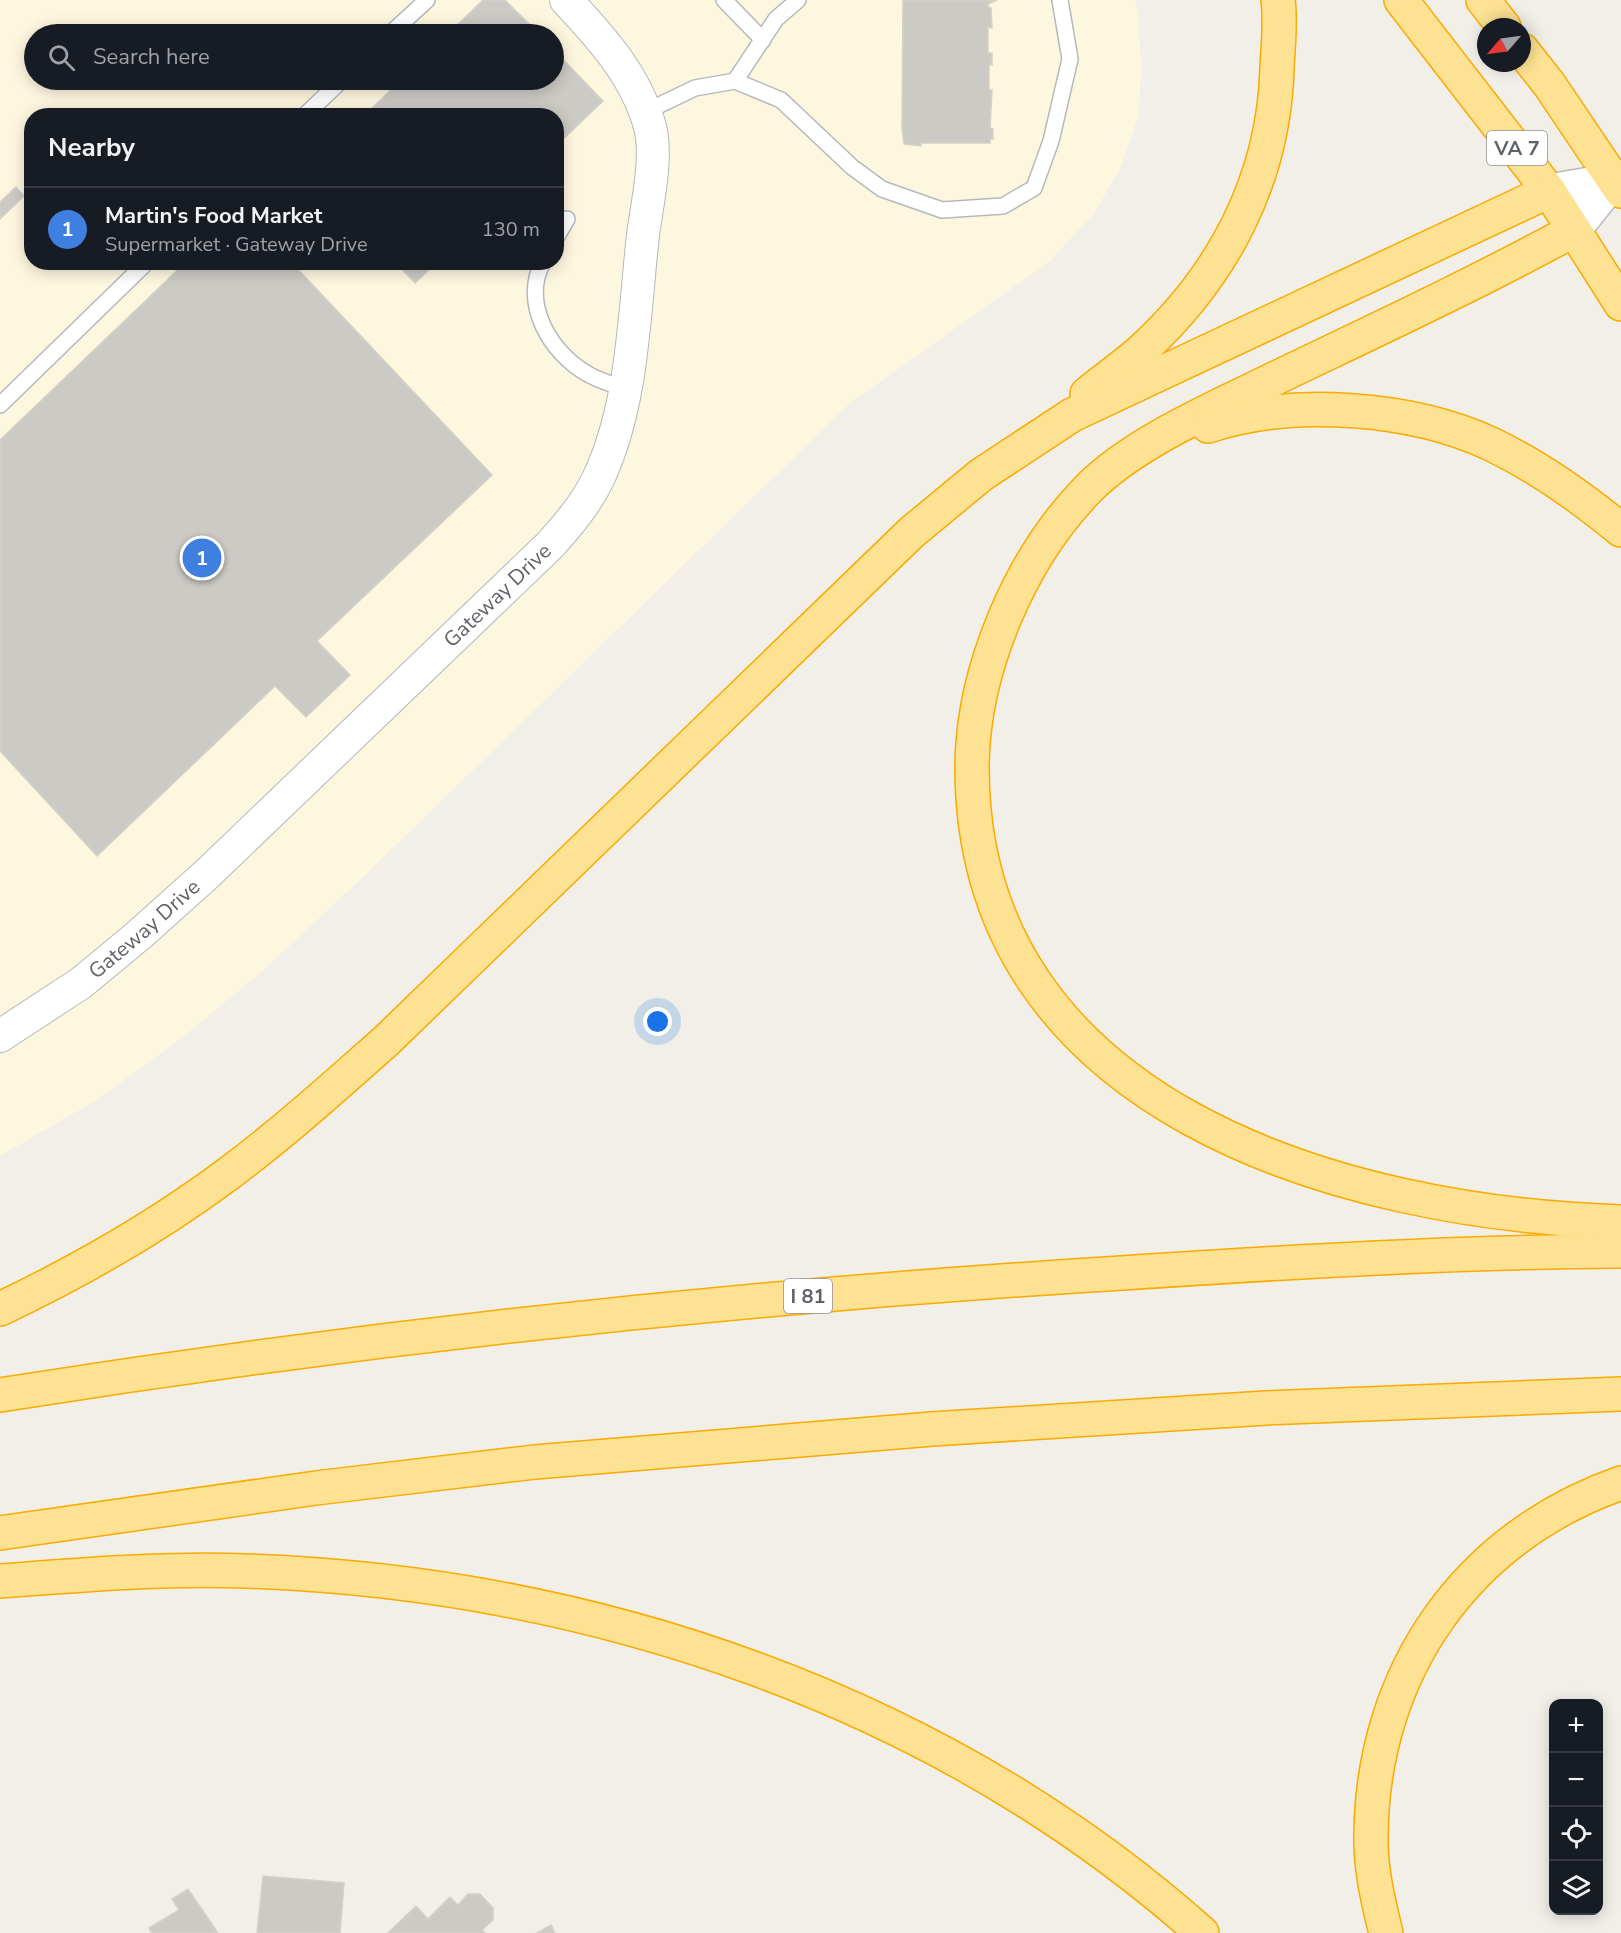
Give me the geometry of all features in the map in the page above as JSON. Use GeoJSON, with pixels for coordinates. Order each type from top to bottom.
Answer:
{"type":"FeatureCollection","features":[{"type":"Feature","properties":{"kind":"highway"},"geometry":{"type":"LineString","coordinates":[[0,1310],[57,1282],[144,1231],[228,1174],[298,1118],[386,1041],[912,532],[981,475],[1024,445],[1139,353],[1166,327],[1205,280],[1237,228],[1266,160],[1276,100],[1278,0]]}},
{"type":"Feature","properties":{"kind":"highway","name":"VA 7"},"geometry":{"type":"LineString","coordinates":[[1401,0],[1549,191],[1621,304]]}},
{"type":"Feature","properties":{"kind":"highway"},"geometry":{"type":"LineString","coordinates":[[1483,0],[1497,18]]}},
{"type":"Feature","properties":{"kind":"highway","name":"VA 7"},"geometry":{"type":"LineString","coordinates":[[1531,62],[1619,183]]}},
{"type":"Feature","properties":{"kind":"highway"},"geometry":{"type":"LineString","coordinates":[[1024,445],[1082,410],[1549,191]]}},
{"type":"Feature","properties":{"kind":"highway"},"geometry":{"type":"LineString","coordinates":[[1574,230],[1226,403],[1138,450],[1107,471],[1088,489],[1052,535],[1027,573],[1001,625],[983,680],[972,749],[972,807],[984,873],[1003,925],[1035,983],[1069,1026],[1101,1057],[1136,1084],[1198,1122],[1266,1155],[1324,1177],[1404,1197],[1508,1213],[1621,1222]]}},
{"type":"Feature","properties":{"kind":"highway"},"geometry":{"type":"LineString","coordinates":[[1138,450],[1228,419],[1295,411],[1361,411],[1430,423],[1490,444],[1581,497],[1621,530]]}},
{"type":"Feature","properties":{"kind":"highway","name":"I 81"},"geometry":{"type":"LineString","coordinates":[[0,1395],[403,1338],[824,1294],[954,1283],[1270,1263],[1621,1251]]}},
{"type":"Feature","properties":{"kind":"highway"},"geometry":{"type":"LineString","coordinates":[[0,1533],[316,1488],[535,1462],[932,1429],[1254,1408],[1621,1394]]}},
{"type":"Feature","properties":{"kind":"highway"},"geometry":{"type":"LineString","coordinates":[[1386,1933],[1376,1889],[1371,1836],[1374,1783],[1388,1720],[1408,1669],[1436,1621],[1471,1577],[1512,1540],[1599,1490],[1621,1483]]}},
{"type":"Feature","properties":{"kind":"highway"},"geometry":{"type":"LineString","coordinates":[[0,1581],[152,1570],[271,1573],[366,1580],[503,1599],[625,1626],[766,1671],[842,1702],[936,1747],[1026,1800],[1101,1851],[1202,1933]]}},
{"type":"Feature","properties":{"kind":"street","name":"Gateway Drive"},"geometry":{"type":"LineString","coordinates":[[0,1036],[81,983],[207,874],[550,545],[577,514],[598,480],[613,442],[625,389],[652,168],[651,130],[627,75],[611,52],[566,0]]}},
{"type":"Feature","properties":{"kind":"street"},"geometry":{"type":"LineString","coordinates":[[1549,191],[1619,183]]}},
{"type":"Feature","properties":{"kind":"street"},"geometry":{"type":"LineString","coordinates":[[1574,230],[1619,183]]}},
{"type":"Feature","properties":{"kind":"lane"},"geometry":{"type":"LineString","coordinates":[[401,24],[427,0]]}},
{"type":"Feature","properties":{"kind":"lane"},"geometry":{"type":"LineString","coordinates":[[724,0],[763,40]]}},
{"type":"Feature","properties":{"kind":"lane"},"geometry":{"type":"LineString","coordinates":[[735,81],[776,19],[798,0]]}},
{"type":"Feature","properties":{"kind":"lane"},"geometry":{"type":"LineString","coordinates":[[645,112],[695,88],[735,81],[781,100],[852,167],[882,189],[942,210],[1003,206],[1034,189],[1051,141],[1070,59],[1060,0]]}},
{"type":"Feature","properties":{"kind":"lane"},"geometry":{"type":"LineString","coordinates":[[312,108],[331,90]]}},
{"type":"Feature","properties":{"kind":"lane"},"geometry":{"type":"LineString","coordinates":[[564,224],[567,219]]}},
{"type":"Feature","properties":{"kind":"lane"},"geometry":{"type":"LineString","coordinates":[[0,405],[139,270]]}},
{"type":"Feature","properties":{"kind":"lane"},"geometry":{"type":"LineString","coordinates":[[540,270],[535,311],[547,333],[565,357],[586,373],[625,389]]}},
{"type":"Feature","properties":{"kind":"shaded area"},"geometry":{"type":"Polygon","coordinates":[[[0,0],[1135,0],[1138,11],[1141,64],[1139,114],[1120,169],[1094,213],[1050,261],[850,403],[361,879],[260,973],[179,1040],[95,1101],[0,1156],[0,0]]]}},
{"type":"Feature","properties":{"kind":"building"},"geometry":{"type":"Polygon","coordinates":[[[483,0],[505,0],[529,24],[458,24],[483,0]]]}},
{"type":"Feature","properties":{"kind":"building"},"geometry":{"type":"Polygon","coordinates":[[[903,0],[997,0],[988,4],[991,8],[992,28],[988,27],[988,53],[992,53],[992,65],[989,64],[989,90],[992,90],[990,128],[993,129],[993,139],[990,139],[990,143],[921,143],[921,146],[904,144],[902,129],[903,0]]]}},
{"type":"Feature","properties":{"kind":"building"},"geometry":{"type":"Polygon","coordinates":[[[564,60],[603,101],[564,138],[564,108],[372,108],[391,90],[564,90],[564,60]]]}},
{"type":"Feature","properties":{"kind":"building"},"geometry":{"type":"Polygon","coordinates":[[[16,187],[24,196],[0,219],[0,202],[16,187]]]}},
{"type":"Feature","properties":{"kind":"building"},"geometry":{"type":"Polygon","coordinates":[[[178,270],[299,270],[492,475],[317,641],[350,675],[306,717],[275,686],[97,856],[0,751],[0,440],[178,270]]]}},
{"type":"Feature","properties":{"kind":"building"},"geometry":{"type":"Polygon","coordinates":[[[403,270],[429,270],[415,283],[403,270]]]}},
{"type":"Feature","properties":{"kind":"building"},"geometry":{"type":"Polygon","coordinates":[[[263,1876],[344,1883],[340,1933],[257,1933],[263,1876]]]}},
{"type":"Feature","properties":{"kind":"building"},"geometry":{"type":"Polygon","coordinates":[[[188,1889],[218,1933],[152,1933],[149,1928],[179,1910],[172,1899],[188,1889]]]}},
{"type":"Feature","properties":{"kind":"building"},"geometry":{"type":"Polygon","coordinates":[[[468,1894],[480,1894],[493,1908],[493,1920],[482,1930],[485,1933],[388,1933],[416,1906],[428,1919],[450,1897],[458,1905],[468,1894]]]}},
{"type":"Feature","properties":{"kind":"building"},"geometry":{"type":"Polygon","coordinates":[[[551,1925],[555,1933],[537,1933],[551,1925]]]}},
{"type":"Feature","properties":{"kind":"place","name":"Martin's Food Market"},"geometry":{"type":"Point","coordinates":[202,558]}}]}
